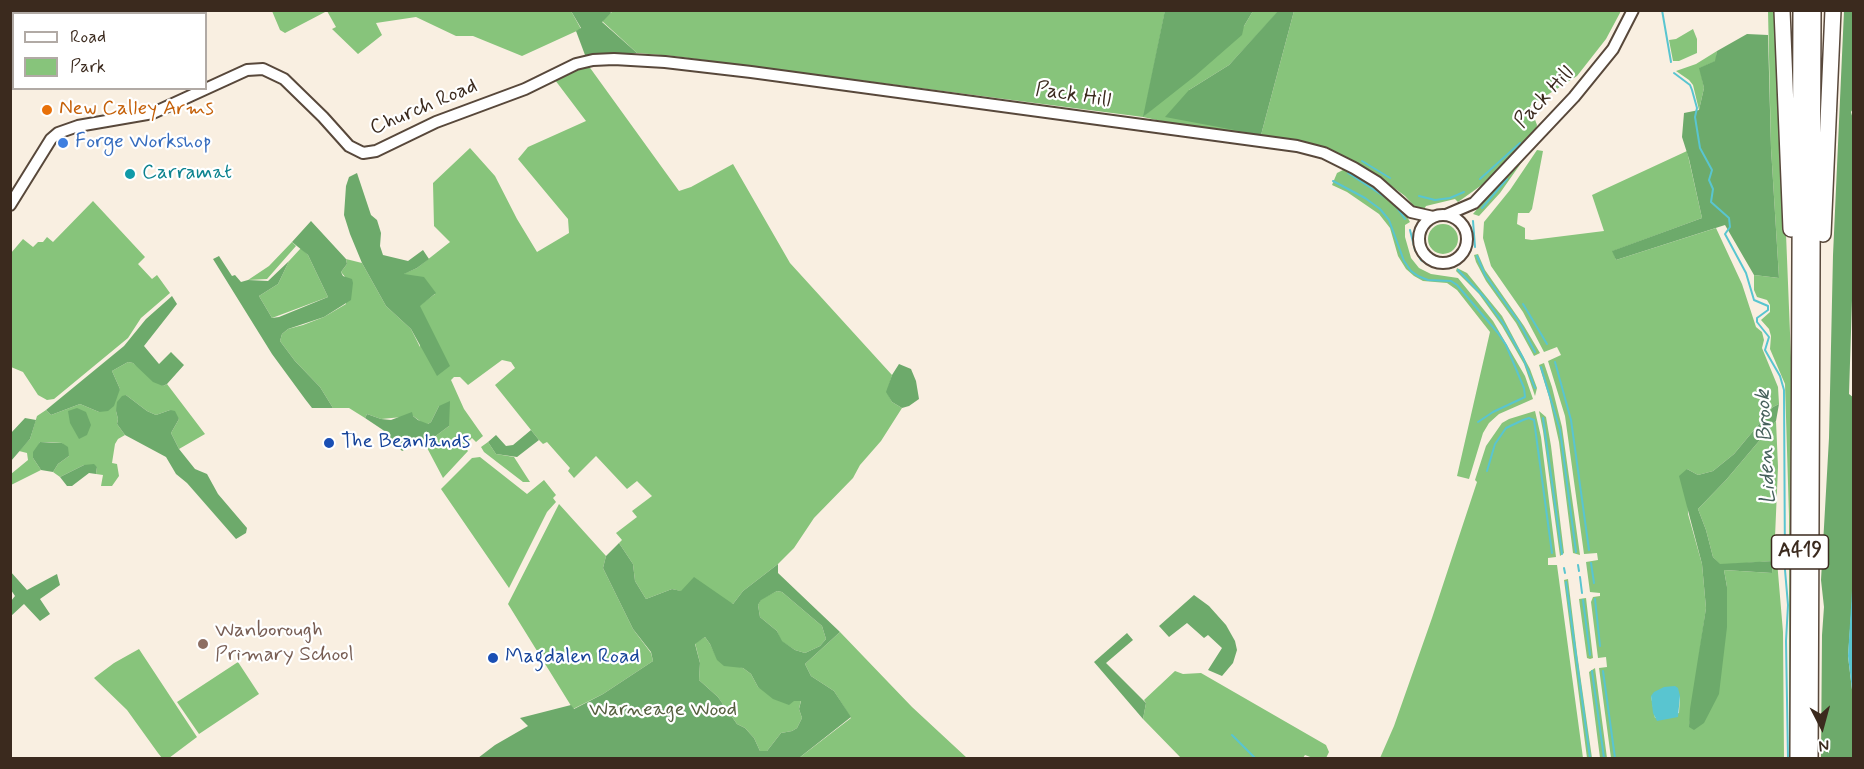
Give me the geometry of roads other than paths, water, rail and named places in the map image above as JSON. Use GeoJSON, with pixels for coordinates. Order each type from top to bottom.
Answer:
{"type":"FeatureCollection","features":[{"type":"Feature","properties":{"kind":"highway","name":"A419"},"geometry":{"type":"LineString","coordinates":[[1782,10],[1791,234],[1807,345]]}},
{"type":"Feature","properties":{"kind":"highway","name":"A419"},"geometry":{"type":"LineString","coordinates":[[1801,10],[1807,345],[1810,759]]}},
{"type":"Feature","properties":{"kind":"highway","name":"A419"},"geometry":{"type":"LineString","coordinates":[[1798,759],[1813,10]]}},
{"type":"Feature","properties":{"kind":"highway","name":"A419"},"geometry":{"type":"LineString","coordinates":[[1807,345],[1820,285],[1833,10]]}},
{"type":"Feature","properties":{"kind":"street","name":"Pack Hill"},"geometry":{"type":"LineString","coordinates":[[1465,229],[1474,203],[1599,68],[1621,36],[1633,10]]}},
{"type":"Feature","properties":{"kind":"street","name":"Church Road"},"geometry":{"type":"LineString","coordinates":[[207,88],[247,70],[263,69],[284,79],[349,146],[363,153],[376,151],[436,122],[525,89],[582,62],[625,60],[711,68]]}},
{"type":"Feature","properties":{"kind":"street","name":"Pack Hill"},"geometry":{"type":"LineString","coordinates":[[711,68],[1297,146],[1330,156],[1382,186],[1411,212],[1420,237]]}},
{"type":"Feature","properties":{"kind":"street","name":"Church Road"},"geometry":{"type":"LineString","coordinates":[[10,205],[41,154],[58,133],[78,126],[153,113],[203,90]]}},
{"type":"Feature","properties":{"kind":"street","name":"Pack Hill"},"geometry":{"type":"LineString","coordinates":[[1446,215],[1474,203]]}},
{"type":"Feature","properties":{"kind":"street","name":"Pack Hill"},"geometry":{"type":"LineString","coordinates":[[1411,212],[1433,217]]}},
{"type":"Feature","properties":{"kind":"street"},"geometry":{"type":"LineString","coordinates":[[1446,215],[1457,219],[1465,229],[1467,241],[1459,257],[1448,262],[1437,262],[1427,256],[1421,246],[1420,237],[1424,224],[1433,217],[1446,215]]}},
{"type":"Feature","properties":{"kind":"water"},"geometry":{"type":"Polygon","coordinates":[[[1853,574],[1854,698],[1848,656],[1853,574]]]}},
{"type":"Feature","properties":{"kind":"water"},"geometry":{"type":"Polygon","coordinates":[[[1675,686],[1680,696],[1678,717],[1657,721],[1653,713],[1651,696],[1664,687],[1675,686]]]}},
{"type":"Feature","properties":{"kind":"waterway","name":"Liden Brook"},"geometry":{"type":"LineString","coordinates":[[1662,10],[1671,62]]}},
{"type":"Feature","properties":{"kind":"waterway","name":"Liden Brook"},"geometry":{"type":"LineString","coordinates":[[1674,73],[1690,85],[1692,90],[1697,108],[1695,117],[1700,148],[1712,170],[1709,180],[1713,189],[1711,202],[1729,218],[1730,227],[1725,234],[1746,273],[1754,300],[1768,306],[1768,310],[1757,318],[1757,322],[1769,337],[1765,350],[1780,376],[1784,390],[1788,758]]}},
{"type":"Feature","properties":{"kind":"waterway"},"geometry":{"type":"LineString","coordinates":[[1480,179],[1520,143]]}},
{"type":"Feature","properties":{"kind":"waterway"},"geometry":{"type":"LineString","coordinates":[[1362,161],[1390,178]]}},
{"type":"Feature","properties":{"kind":"waterway"},"geometry":{"type":"LineString","coordinates":[[1348,173],[1388,199]]}},
{"type":"Feature","properties":{"kind":"waterway"},"geometry":{"type":"LineString","coordinates":[[1482,208],[1507,179]]}},
{"type":"Feature","properties":{"kind":"waterway"},"geometry":{"type":"LineString","coordinates":[[1333,181],[1380,209],[1389,220],[1404,261],[1411,271],[1428,280],[1451,281],[1457,285],[1506,345],[1524,388],[1525,397],[1478,422]]}},
{"type":"Feature","properties":{"kind":"waterway"},"geometry":{"type":"LineString","coordinates":[[1419,196],[1435,200],[1450,198],[1464,192]]}},
{"type":"Feature","properties":{"kind":"waterway"},"geometry":{"type":"LineString","coordinates":[[1395,205],[1405,219]]}},
{"type":"Feature","properties":{"kind":"waterway"},"geometry":{"type":"LineString","coordinates":[[1473,221],[1475,247]]}},
{"type":"Feature","properties":{"kind":"waterway"},"geometry":{"type":"LineString","coordinates":[[1410,230],[1415,250],[1421,260],[1434,267],[1451,268]]}},
{"type":"Feature","properties":{"kind":"waterway"},"geometry":{"type":"LineString","coordinates":[[1477,256],[1485,275],[1519,322],[1535,352]]}},
{"type":"Feature","properties":{"kind":"waterway"},"geometry":{"type":"LineString","coordinates":[[1458,270],[1484,297],[1503,323],[1523,358],[1535,388]]}},
{"type":"Feature","properties":{"kind":"waterway"},"geometry":{"type":"LineString","coordinates":[[1523,304],[1547,344]]}},
{"type":"Feature","properties":{"kind":"waterway"},"geometry":{"type":"LineString","coordinates":[[1555,362],[1571,420],[1589,550]]}},
{"type":"Feature","properties":{"kind":"waterway"},"geometry":{"type":"LineString","coordinates":[[1541,367],[1560,430],[1576,552]]}},
{"type":"Feature","properties":{"kind":"waterway"},"geometry":{"type":"LineString","coordinates":[[1487,471],[1495,444],[1506,428],[1529,418],[1534,420],[1552,553]]}},
{"type":"Feature","properties":{"kind":"waterway"},"geometry":{"type":"LineString","coordinates":[[1543,418],[1562,554]]}},
{"type":"Feature","properties":{"kind":"waterway"},"geometry":{"type":"LineString","coordinates":[[1591,563],[1594,583]]}},
{"type":"Feature","properties":{"kind":"waterway"},"geometry":{"type":"LineString","coordinates":[[1578,565],[1579,571]]}},
{"type":"Feature","properties":{"kind":"waterway"},"geometry":{"type":"LineString","coordinates":[[1564,568],[1565,573]]}},
{"type":"Feature","properties":{"kind":"waterway"},"geometry":{"type":"LineString","coordinates":[[1580,577],[1582,593]]}},
{"type":"Feature","properties":{"kind":"waterway"},"geometry":{"type":"LineString","coordinates":[[1566,582],[1590,758]]}},
{"type":"Feature","properties":{"kind":"waterway"},"geometry":{"type":"LineString","coordinates":[[1595,599],[1600,646]]}},
{"type":"Feature","properties":{"kind":"waterway"},"geometry":{"type":"LineString","coordinates":[[1583,600],[1590,655]]}},
{"type":"Feature","properties":{"kind":"waterway"},"geometry":{"type":"LineString","coordinates":[[1592,671],[1604,758]]}},
{"type":"Feature","properties":{"kind":"waterway"},"geometry":{"type":"LineString","coordinates":[[1603,671],[1615,758]]}},
{"type":"Feature","properties":{"kind":"waterway"},"geometry":{"type":"LineString","coordinates":[[1232,735],[1255,758]]}},
{"type":"Feature","properties":{"kind":"place","name":"New Calley Arms"},"geometry":{"type":"Point","coordinates":[47,110]}},
{"type":"Feature","properties":{"kind":"place","name":"Forge Workshop"},"geometry":{"type":"Point","coordinates":[63,143]}},
{"type":"Feature","properties":{"kind":"place","name":"Carramat"},"geometry":{"type":"Point","coordinates":[130,174]}},
{"type":"Feature","properties":{"kind":"place","name":"The Beanlands"},"geometry":{"type":"Point","coordinates":[329,443]}},
{"type":"Feature","properties":{"kind":"place","name":"Wanborough Primary School"},"geometry":{"type":"Point","coordinates":[203,644]}},
{"type":"Feature","properties":{"kind":"place","name":"Magdalen Road"},"geometry":{"type":"Point","coordinates":[493,658]}},
{"type":"Feature","properties":{"kind":"park label","name":"Warneage Wood"},"geometry":{"type":"Point","coordinates":[663,711]}}]}
